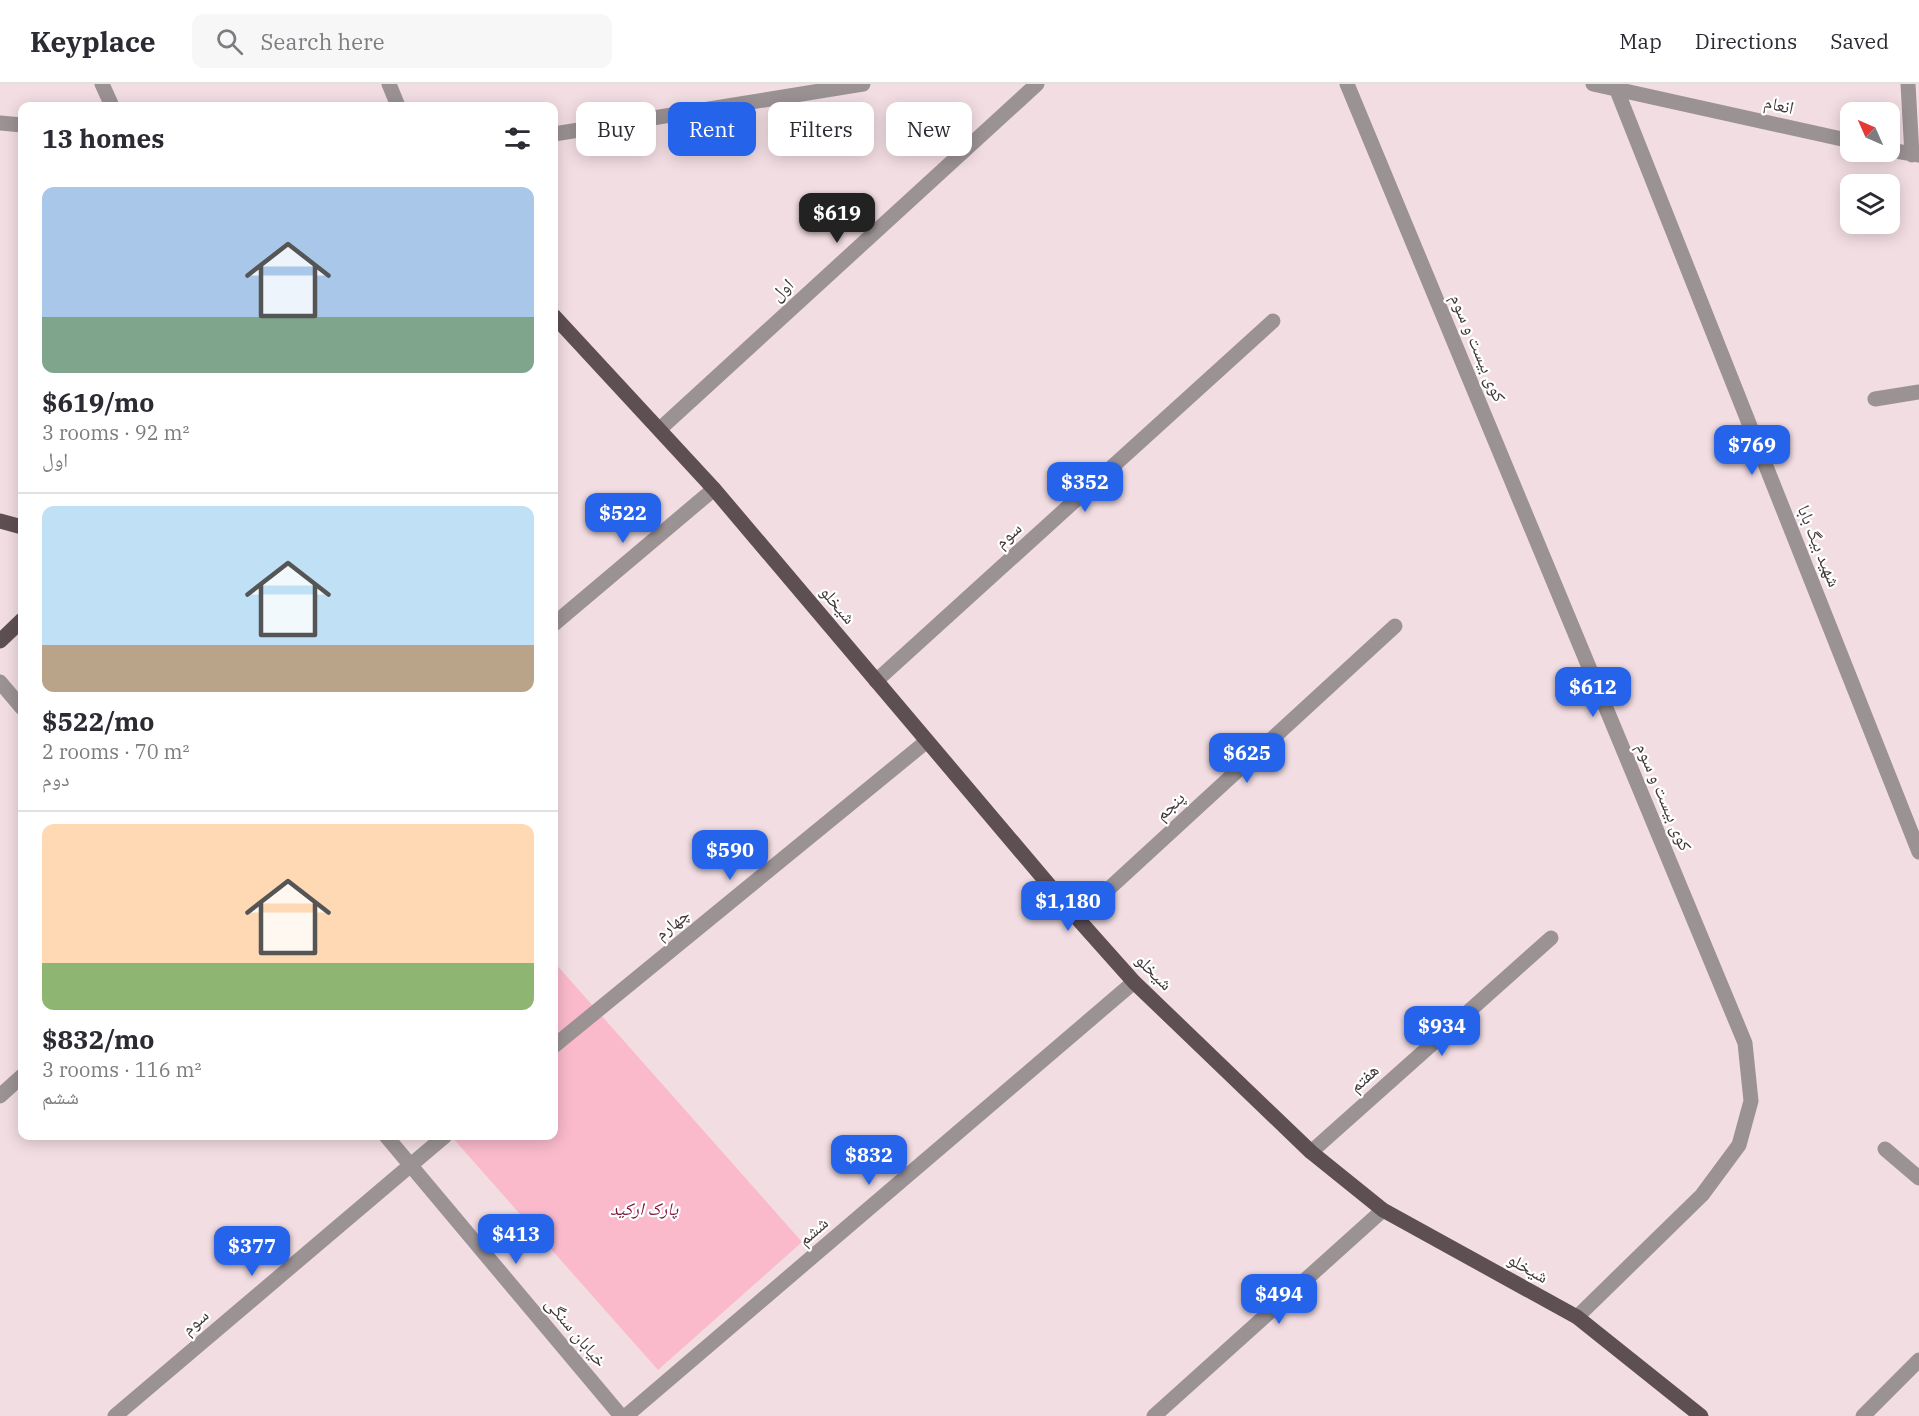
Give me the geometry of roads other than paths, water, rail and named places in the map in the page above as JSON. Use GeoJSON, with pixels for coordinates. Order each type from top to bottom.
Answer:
{"type":"FeatureCollection","features":[{"type":"Feature","properties":{"kind":"main road","name":"شیخلو"},"geometry":{"type":"LineString","coordinates":[[558,320],[661,428],[1134,982],[1311,1152],[1383,1210],[1577,1317],[1701,1416]]}},
{"type":"Feature","properties":{"kind":"main road"},"geometry":{"type":"LineString","coordinates":[[0,521],[18,526]]}},
{"type":"Feature","properties":{"kind":"main road"},"geometry":{"type":"LineString","coordinates":[[0,640],[18,624]]}},
{"type":"Feature","properties":{"kind":"street"},"geometry":{"type":"LineString","coordinates":[[102,84],[110,102]]}},
{"type":"Feature","properties":{"kind":"street"},"geometry":{"type":"LineString","coordinates":[[389,84],[396,102]]}},
{"type":"Feature","properties":{"kind":"street"},"geometry":{"type":"LineString","coordinates":[[558,133],[863,84]]}},
{"type":"Feature","properties":{"kind":"street","name":"اول"},"geometry":{"type":"LineString","coordinates":[[661,428],[1037,84]]}},
{"type":"Feature","properties":{"kind":"street","name":"کوی بیست و سوم"},"geometry":{"type":"LineString","coordinates":[[1347,84],[1745,1043],[1751,1101],[1738,1145],[1702,1195],[1577,1317]]}},
{"type":"Feature","properties":{"kind":"street","name":"انعام"},"geometry":{"type":"LineString","coordinates":[[1593,84],[1840,139]]}},
{"type":"Feature","properties":{"kind":"street"},"geometry":{"type":"LineString","coordinates":[[1900,152],[1916,155],[1908,84]]}},
{"type":"Feature","properties":{"kind":"street","name":"شهید بیگ بابا"},"geometry":{"type":"LineString","coordinates":[[1616,88],[1919,852]]}},
{"type":"Feature","properties":{"kind":"street"},"geometry":{"type":"LineString","coordinates":[[0,123],[18,125]]}},
{"type":"Feature","properties":{"kind":"street","name":"سوم"},"geometry":{"type":"LineString","coordinates":[[876,681],[1273,321]]}},
{"type":"Feature","properties":{"kind":"street"},"geometry":{"type":"LineString","coordinates":[[1875,399],[1919,392]]}},
{"type":"Feature","properties":{"kind":"street"},"geometry":{"type":"LineString","coordinates":[[558,621],[714,489]]}},
{"type":"Feature","properties":{"kind":"street","name":"پنجم"},"geometry":{"type":"LineString","coordinates":[[1077,918],[1395,626]]}},
{"type":"Feature","properties":{"kind":"street"},"geometry":{"type":"LineString","coordinates":[[0,682],[18,703]]}},
{"type":"Feature","properties":{"kind":"street","name":"چهارم"},"geometry":{"type":"LineString","coordinates":[[558,1043],[927,741]]}},
{"type":"Feature","properties":{"kind":"street","name":"هفتم"},"geometry":{"type":"LineString","coordinates":[[1311,1152],[1551,938]]}},
{"type":"Feature","properties":{"kind":"street","name":"ششم"},"geometry":{"type":"LineString","coordinates":[[626,1416],[1134,982]]}},
{"type":"Feature","properties":{"kind":"street"},"geometry":{"type":"LineString","coordinates":[[0,1096],[18,1080]]}},
{"type":"Feature","properties":{"kind":"street","name":"خیابان سنگی"},"geometry":{"type":"LineString","coordinates":[[389,1140],[621,1416]]}},
{"type":"Feature","properties":{"kind":"street"},"geometry":{"type":"LineString","coordinates":[[410,1164],[440,1140]]}},
{"type":"Feature","properties":{"kind":"street"},"geometry":{"type":"LineString","coordinates":[[1885,1149],[1919,1178]]}},
{"type":"Feature","properties":{"kind":"street","name":"سوم"},"geometry":{"type":"LineString","coordinates":[[116,1416],[410,1164]]}},
{"type":"Feature","properties":{"kind":"street"},"geometry":{"type":"LineString","coordinates":[[1154,1416],[1383,1210]]}},
{"type":"Feature","properties":{"kind":"street"},"geometry":{"type":"LineString","coordinates":[[1863,1416],[1919,1360]]}},
{"type":"Feature","properties":{"kind":"park label","name":"پارک ارکید"},"geometry":{"type":"Point","coordinates":[644,1209]}}]}
